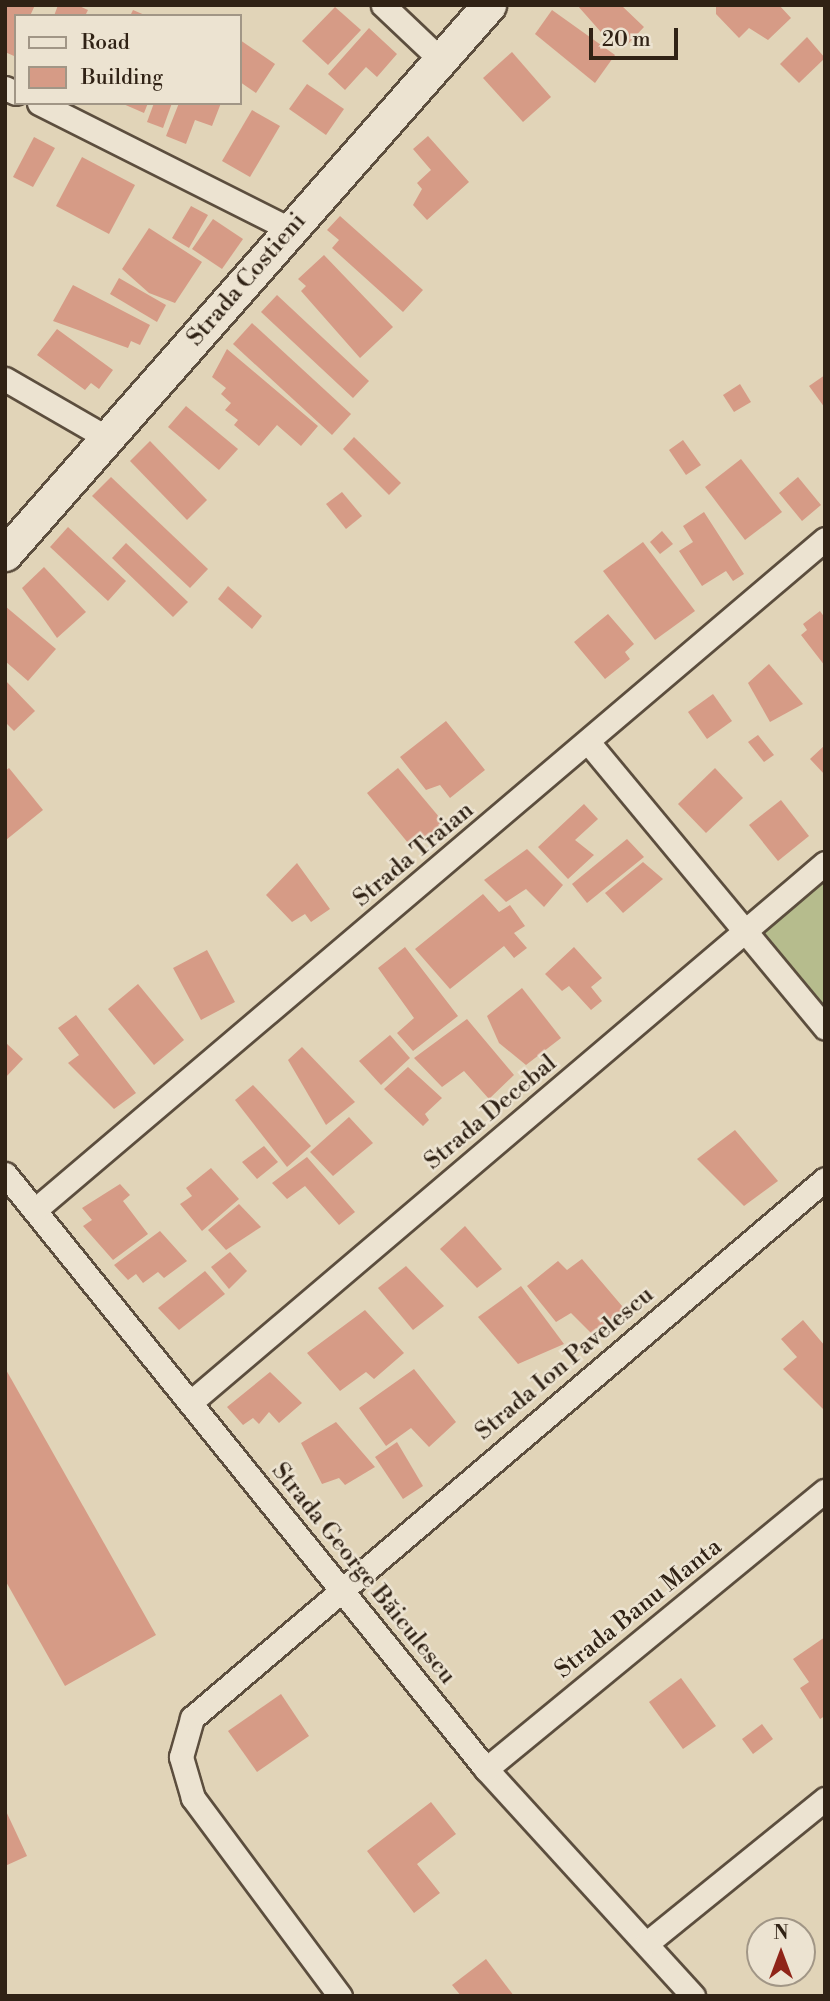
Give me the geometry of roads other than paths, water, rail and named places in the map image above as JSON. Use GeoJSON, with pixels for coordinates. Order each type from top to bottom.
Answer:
{"type":"FeatureCollection","features":[{"type":"Feature","properties":{"kind":"street"},"geometry":{"type":"LineString","coordinates":[[383,5],[441,60]]}},
{"type":"Feature","properties":{"kind":"street","name":"Strada Costieni"},"geometry":{"type":"LineString","coordinates":[[5,554],[489,5]]}},
{"type":"Feature","properties":{"kind":"street"},"geometry":{"type":"LineString","coordinates":[[43,105],[290,229]]}},
{"type":"Feature","properties":{"kind":"street"},"geometry":{"type":"LineString","coordinates":[[5,379],[109,439]]}},
{"type":"Feature","properties":{"kind":"street","name":"Strada Traian"},"geometry":{"type":"LineString","coordinates":[[36,1209],[825,540]]}},
{"type":"Feature","properties":{"kind":"street"},"geometry":{"type":"LineString","coordinates":[[588,742],[825,1027]]}},
{"type":"Feature","properties":{"kind":"street","name":"Strada Decebal"},"geometry":{"type":"LineString","coordinates":[[191,1402],[825,863]]}},
{"type":"Feature","properties":{"kind":"street","name":"Strada George Băiculescu"},"geometry":{"type":"LineString","coordinates":[[5,1174],[36,1209],[486,1769],[693,1996]]}},
{"type":"Feature","properties":{"kind":"street","name":"Strada Ion Pavelescu"},"geometry":{"type":"LineString","coordinates":[[340,1996],[221,1843],[193,1798],[181,1757],[192,1718],[340,1589],[825,1179]]}},
{"type":"Feature","properties":{"kind":"street","name":"Strada Banu Manta"},"geometry":{"type":"LineString","coordinates":[[486,1769],[825,1491]]}},
{"type":"Feature","properties":{"kind":"street"},"geometry":{"type":"LineString","coordinates":[[647,1943],[825,1798]]}}]}
